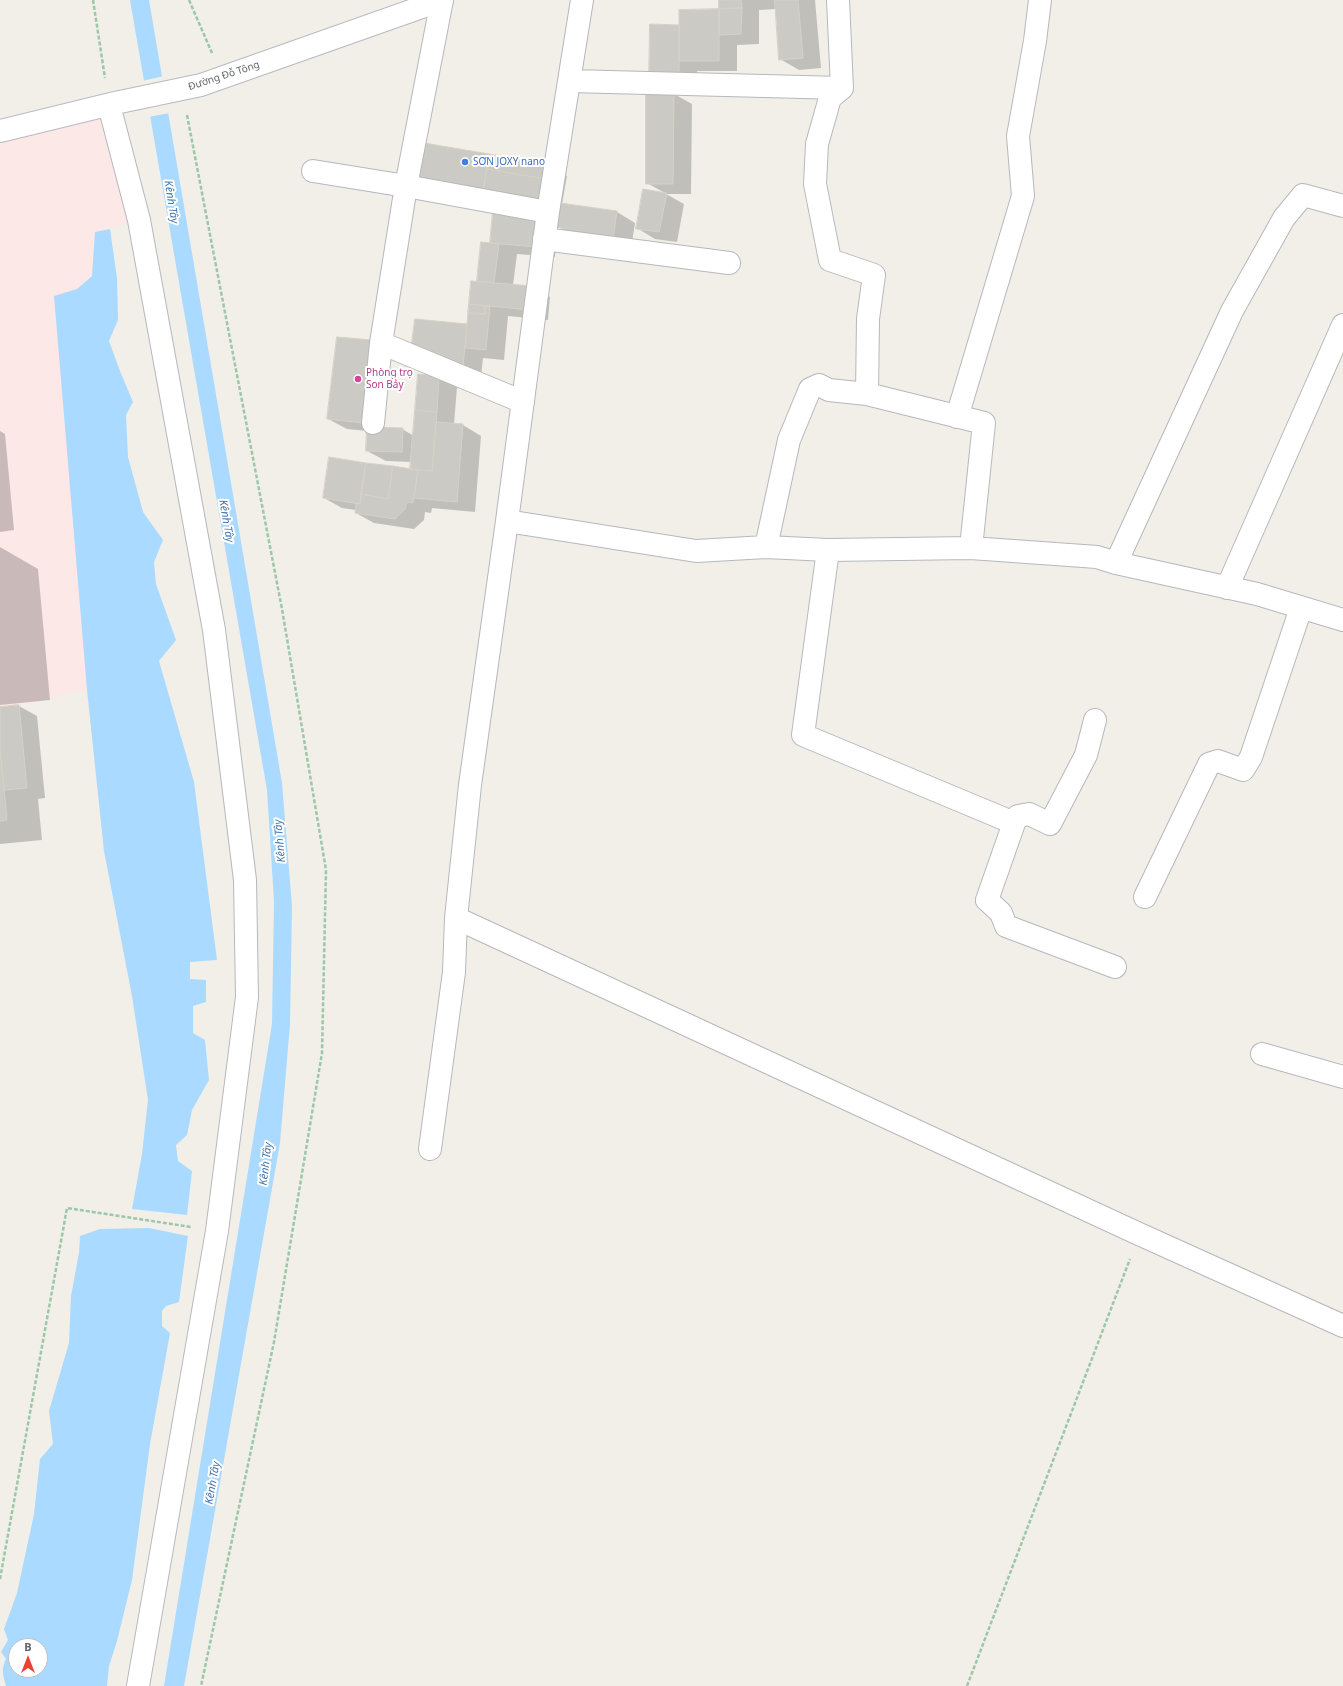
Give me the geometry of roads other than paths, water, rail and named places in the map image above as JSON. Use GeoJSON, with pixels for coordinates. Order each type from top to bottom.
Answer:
{"type":"FeatureCollection","features":[{"type":"Feature","properties":{"kind":"street","name":"Đường Đỗ Tông"},"geometry":{"type":"LineString","coordinates":[[0,131],[112,104],[201,85],[442,0]]}},
{"type":"Feature","properties":{"kind":"street"},"geometry":{"type":"LineString","coordinates":[[373,422],[381,343],[406,186],[442,0]]}},
{"type":"Feature","properties":{"kind":"street"},"geometry":{"type":"LineString","coordinates":[[430,1149],[454,972],[456,918],[470,784],[507,521],[544,239],[582,0]]}},
{"type":"Feature","properties":{"kind":"street"},"geometry":{"type":"LineString","coordinates":[[838,0],[842,88]]}},
{"type":"Feature","properties":{"kind":"street"},"geometry":{"type":"LineString","coordinates":[[957,417],[1023,196],[1018,136],[1035,42],[1040,0]]}},
{"type":"Feature","properties":{"kind":"street"},"geometry":{"type":"LineString","coordinates":[[570,81],[842,88]]}},
{"type":"Feature","properties":{"kind":"street"},"geometry":{"type":"LineString","coordinates":[[842,88],[830,98],[819,136],[817,144],[815,184],[830,260],[874,276],[868,319],[867,394]]}},
{"type":"Feature","properties":{"kind":"street"},"geometry":{"type":"LineString","coordinates":[[112,104],[139,220],[214,630],[245,880],[247,997],[217,1230],[138,1686]]}},
{"type":"Feature","properties":{"kind":"street"},"geometry":{"type":"LineString","coordinates":[[313,171],[406,186],[548,212]]}},
{"type":"Feature","properties":{"kind":"street"},"geometry":{"type":"LineString","coordinates":[[1116,563],[1232,311],[1284,218],[1303,195],[1343,206]]}},
{"type":"Feature","properties":{"kind":"street"},"geometry":{"type":"LineString","coordinates":[[544,239],[728,263]]}},
{"type":"Feature","properties":{"kind":"street"},"geometry":{"type":"LineString","coordinates":[[1227,588],[1343,325]]}},
{"type":"Feature","properties":{"kind":"street"},"geometry":{"type":"LineString","coordinates":[[381,343],[523,402]]}},
{"type":"Feature","properties":{"kind":"street"},"geometry":{"type":"LineString","coordinates":[[766,547],[789,440],[810,389],[819,385],[829,390],[867,394],[984,423],[971,548]]}},
{"type":"Feature","properties":{"kind":"street"},"geometry":{"type":"LineString","coordinates":[[507,521],[696,552],[766,547],[828,550],[971,548],[1097,557],[1116,563],[1227,588],[1343,620]]}},
{"type":"Feature","properties":{"kind":"street"},"geometry":{"type":"LineString","coordinates":[[828,550],[803,735],[1014,823]]}},
{"type":"Feature","properties":{"kind":"street"},"geometry":{"type":"LineString","coordinates":[[1145,897],[1209,764],[1218,761],[1243,770],[1251,757],[1301,608]]}},
{"type":"Feature","properties":{"kind":"street"},"geometry":{"type":"LineString","coordinates":[[1095,720],[1086,755],[1050,824],[1029,814],[1018,816],[1014,823],[987,900],[1001,913],[1006,926],[1115,967]]}},
{"type":"Feature","properties":{"kind":"street"},"geometry":{"type":"LineString","coordinates":[[456,918],[1139,1234],[1343,1326]]}},
{"type":"Feature","properties":{"kind":"street"},"geometry":{"type":"LineString","coordinates":[[1262,1054],[1343,1076]]}},
{"type":"Feature","properties":{"kind":"water","name":"Kênh Tây"},"geometry":{"type":"Polygon","coordinates":[[[130,0],[149,0],[282,783],[292,907],[290,1024],[280,1143],[184,1686],[164,1686],[272,1024],[274,901],[267,790],[130,0]]]}},
{"type":"Feature","properties":{"kind":"water"},"geometry":{"type":"Polygon","coordinates":[[[110,229],[117,278],[118,320],[109,341],[133,402],[126,415],[128,457],[143,512],[163,540],[154,562],[156,584],[176,640],[159,661],[194,782],[217,960],[190,962],[190,979],[206,980],[206,1002],[193,1006],[193,1033],[205,1040],[209,1080],[192,1110],[187,1135],[176,1145],[178,1161],[192,1171],[187,1215],[132,1209],[142,1154],[148,1100],[132,996],[104,851],[87,690],[54,296],[77,289],[92,276],[95,232],[110,229]]]}},
{"type":"Feature","properties":{"kind":"water"},"geometry":{"type":"Polygon","coordinates":[[[149,1228],[188,1236],[179,1302],[166,1306],[162,1311],[162,1326],[170,1333],[150,1444],[132,1580],[117,1641],[109,1666],[107,1686],[6,1686],[3,1666],[6,1659],[1,1652],[8,1640],[4,1629],[17,1593],[34,1514],[40,1459],[53,1444],[49,1411],[69,1343],[71,1296],[79,1253],[80,1236],[100,1229],[149,1228]]]}},
{"type":"Feature","properties":{"kind":"place","name":"SƠN JOXY nano"},"geometry":{"type":"Point","coordinates":[465,162]}},
{"type":"Feature","properties":{"kind":"place","name":"Phòng trọ Son Bảy"},"geometry":{"type":"Point","coordinates":[358,379]}}]}
